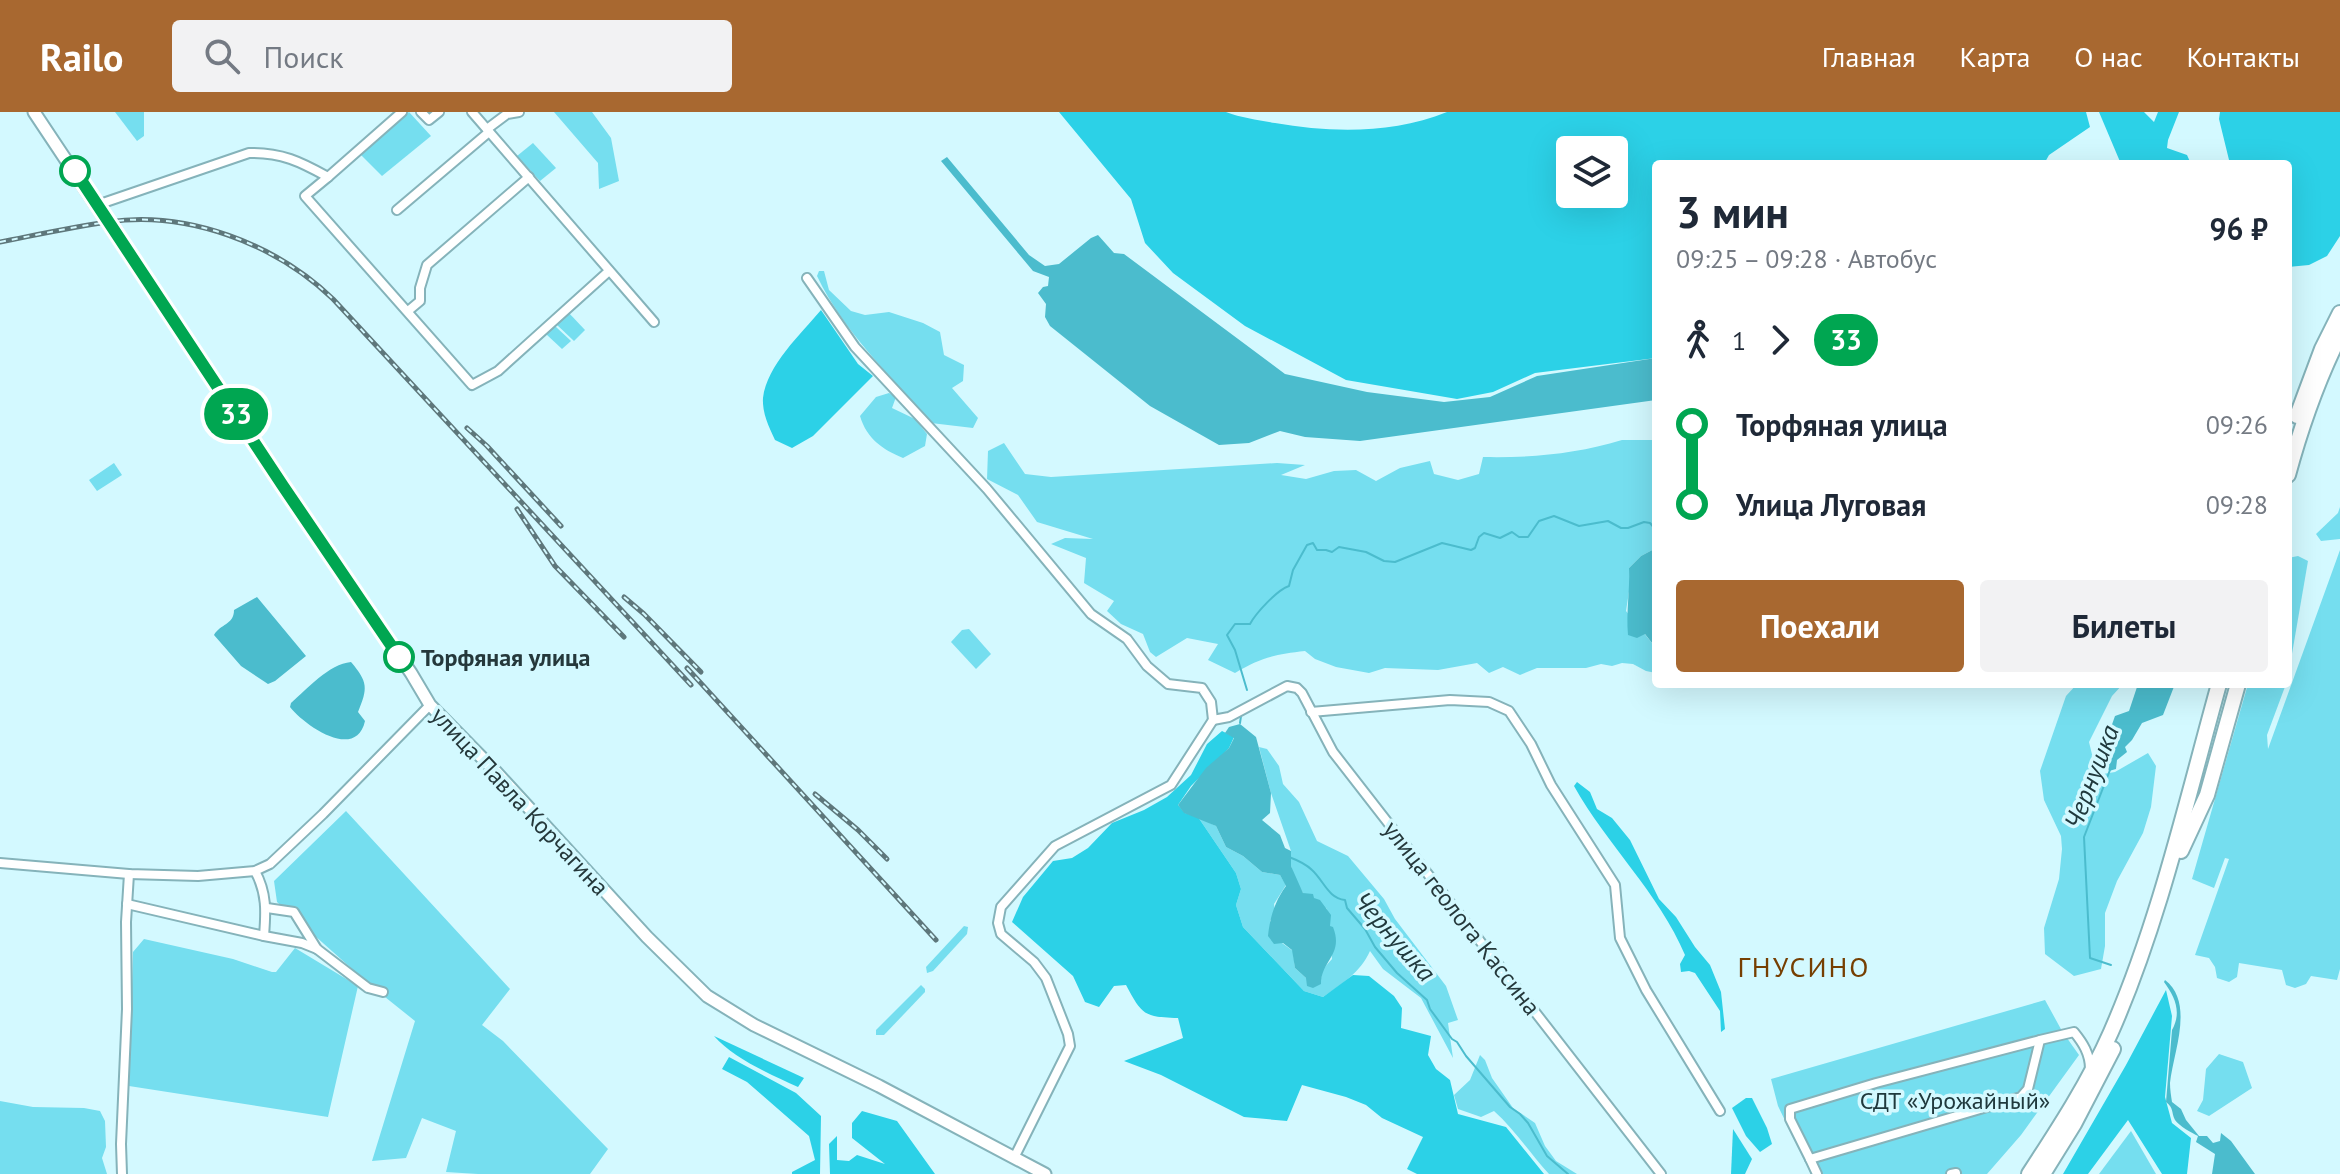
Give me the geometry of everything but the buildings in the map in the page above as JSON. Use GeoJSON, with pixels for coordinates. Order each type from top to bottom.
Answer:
{"type":"FeatureCollection","features":[{"type":"Feature","properties":{"kind":"highway"},"geometry":{"type":"LineString","coordinates":[[2292,430],[2316,361],[2340,313]]}},
{"type":"Feature","properties":{"kind":"highway"},"geometry":{"type":"LineString","coordinates":[[2292,461],[2321,376],[2340,335]]}},
{"type":"Feature","properties":{"kind":"highway"},"geometry":{"type":"LineString","coordinates":[[2029,1174],[2090,1074],[2134,973],[2218,688]]}},
{"type":"Feature","properties":{"kind":"highway"},"geometry":{"type":"LineString","coordinates":[[2043,1174],[2089,1098],[2143,976],[2227,688]]}},
{"type":"Feature","properties":{"kind":"highway"},"geometry":{"type":"LineString","coordinates":[[2181,851],[2207,795],[2237,688]]}},
{"type":"Feature","properties":{"kind":"main road","name":"улица Павла Корчагина"},"geometry":{"type":"LineString","coordinates":[[34,112],[430,705],[496,772],[647,937],[707,996],[754,1025],[865,1079],[1045,1174]]}},
{"type":"Feature","properties":{"kind":"street"},"geometry":{"type":"LineString","coordinates":[[402,112],[305,196],[472,385],[609,271]]}},
{"type":"Feature","properties":{"kind":"street"},"geometry":{"type":"LineString","coordinates":[[421,112],[429,120],[439,112]]}},
{"type":"Feature","properties":{"kind":"street"},"geometry":{"type":"LineString","coordinates":[[472,112],[654,322]]}},
{"type":"Feature","properties":{"kind":"street"},"geometry":{"type":"LineString","coordinates":[[397,210],[507,114],[519,112]]}},
{"type":"Feature","properties":{"kind":"street"},"geometry":{"type":"LineString","coordinates":[[97,205],[249,153],[295,159],[328,177]]}},
{"type":"Feature","properties":{"kind":"street"},"geometry":{"type":"LineString","coordinates":[[408,311],[420,301],[420,288],[427,265],[529,177]]}},
{"type":"Feature","properties":{"kind":"street"},"geometry":{"type":"LineString","coordinates":[[807,278],[855,347],[987,489],[1091,614],[1127,639],[1147,666],[1168,684],[1202,688],[1211,702],[1213,720],[1171,785],[1055,846],[1001,907],[998,923],[1001,934],[1034,962],[1046,978],[1070,1046],[1014,1158]]}},
{"type":"Feature","properties":{"kind":"street","name":"улица геолога Кассина"},"geometry":{"type":"LineString","coordinates":[[1213,720],[1229,717],[1287,686],[1297,688],[1333,752],[1661,1174]]}},
{"type":"Feature","properties":{"kind":"street"},"geometry":{"type":"LineString","coordinates":[[1311,712],[1450,700],[1489,702],[1509,711],[1541,762],[1551,785],[1615,885],[1620,938],[1646,990],[1720,1111]]}},
{"type":"Feature","properties":{"kind":"street"},"geometry":{"type":"LineString","coordinates":[[0,863],[129,874],[198,876],[255,871],[270,864],[306,830],[430,705]]}},
{"type":"Feature","properties":{"kind":"street"},"geometry":{"type":"LineString","coordinates":[[255,871],[263,885],[267,908],[264,936]]}},
{"type":"Feature","properties":{"kind":"street"},"geometry":{"type":"LineString","coordinates":[[122,1174],[129,874]]}},
{"type":"Feature","properties":{"kind":"street"},"geometry":{"type":"LineString","coordinates":[[127,904],[302,943],[317,949],[368,988],[383,992]]}},
{"type":"Feature","properties":{"kind":"street"},"geometry":{"type":"LineString","coordinates":[[267,908],[294,912],[317,949]]}},
{"type":"Feature","properties":{"kind":"street"},"geometry":{"type":"LineString","coordinates":[[1817,1174],[1790,1119],[1790,1109],[1876,1083],[2074,1032],[2089,1056],[2090,1074]]}},
{"type":"Feature","properties":{"kind":"street"},"geometry":{"type":"LineString","coordinates":[[1810,1159],[2021,1097],[2028,1089],[2040,1040]]}},
{"type":"Feature","properties":{"kind":"green space"},"geometry":{"type":"Polygon","coordinates":[[[115,112],[144,112],[144,136],[137,141],[115,112]]]}},
{"type":"Feature","properties":{"kind":"green space"},"geometry":{"type":"Polygon","coordinates":[[[409,112],[431,136],[382,176],[359,153],[409,112]]]}},
{"type":"Feature","properties":{"kind":"green space"},"geometry":{"type":"Polygon","coordinates":[[[554,112],[592,112],[611,138],[619,181],[599,189],[598,163],[554,112]]]}},
{"type":"Feature","properties":{"kind":"green space"},"geometry":{"type":"Polygon","coordinates":[[[533,143],[556,168],[540,181],[517,156],[533,143]]]}},
{"type":"Feature","properties":{"kind":"green space"},"geometry":{"type":"Polygon","coordinates":[[[819,271],[824,271],[829,290],[851,311],[865,315],[889,312],[940,332],[944,355],[964,365],[963,381],[952,388],[978,418],[973,428],[931,423],[841,316],[817,276],[819,271]]]}},
{"type":"Feature","properties":{"kind":"green space"},"geometry":{"type":"Polygon","coordinates":[[[568,312],[585,330],[574,341],[556,324],[568,312]]]}},
{"type":"Feature","properties":{"kind":"green space"},"geometry":{"type":"Polygon","coordinates":[[[555,326],[571,341],[562,349],[546,334],[555,326]]]}},
{"type":"Feature","properties":{"kind":"green space"},"geometry":{"type":"Polygon","coordinates":[[[889,393],[896,397],[892,408],[915,419],[927,434],[925,446],[903,458],[876,442],[860,416],[876,397],[889,393]]]}},
{"type":"Feature","properties":{"kind":"green space"},"geometry":{"type":"Polygon","coordinates":[[[1622,440],[1652,440],[1652,550],[1629,568],[1626,611],[1652,643],[1652,672],[1622,663],[1586,668],[1537,668],[1520,675],[1503,667],[1489,673],[1477,663],[1438,670],[1385,668],[1369,673],[1336,667],[1315,659],[1305,651],[1268,658],[1235,673],[1208,660],[1218,644],[1187,638],[1156,657],[1150,652],[1143,634],[1121,624],[1107,611],[1114,601],[1084,583],[1086,558],[1051,544],[1065,538],[1093,539],[1037,522],[1018,495],[987,479],[988,451],[1004,443],[1025,474],[1051,477],[1277,463],[1305,465],[1281,475],[1306,479],[1334,471],[1356,470],[1376,481],[1400,468],[1430,461],[1434,474],[1458,480],[1479,474],[1483,457],[1518,457],[1588,449],[1622,440]]]}},
{"type":"Feature","properties":{"kind":"green space"},"geometry":{"type":"Polygon","coordinates":[[[114,463],[122,475],[97,491],[89,480],[114,463]]]}},
{"type":"Feature","properties":{"kind":"green space"},"geometry":{"type":"Polygon","coordinates":[[[2340,507],[2340,539],[2321,541],[2316,534],[2338,513],[2340,507]]]}},
{"type":"Feature","properties":{"kind":"green space"},"geometry":{"type":"Polygon","coordinates":[[[2340,550],[2340,969],[2337,980],[2311,976],[2306,984],[2295,988],[2286,985],[2282,970],[2239,963],[2237,977],[2229,982],[2217,978],[2209,958],[2195,955],[2229,859],[2225,858],[2214,888],[2192,879],[2247,688],[2285,688],[2267,735],[2268,749],[2340,550]]]}},
{"type":"Feature","properties":{"kind":"green space"},"geometry":{"type":"Polygon","coordinates":[[[2298,556],[2308,561],[2292,654],[2292,557],[2298,556]]]}},
{"type":"Feature","properties":{"kind":"green space"},"geometry":{"type":"Polygon","coordinates":[[[969,629],[991,654],[976,669],[951,642],[962,630],[969,629]]]}},
{"type":"Feature","properties":{"kind":"green space"},"geometry":{"type":"Polygon","coordinates":[[[2073,688],[2119,688],[2112,696],[2089,742],[2097,775],[2115,772],[2148,753],[2156,766],[2151,807],[2143,833],[2117,881],[2105,913],[2101,969],[2074,976],[2045,954],[2044,928],[2059,879],[2062,849],[2061,836],[2044,800],[2040,771],[2066,696],[2073,688]]]}},
{"type":"Feature","properties":{"kind":"green space"},"geometry":{"type":"Polygon","coordinates":[[[1259,747],[1267,749],[1279,766],[1283,784],[1299,802],[1317,841],[1348,856],[1384,899],[1395,919],[1446,986],[1458,1020],[1448,1023],[1453,1058],[1421,998],[1383,969],[1370,951],[1356,972],[1323,997],[1304,991],[1243,927],[1236,905],[1241,889],[1236,873],[1198,817],[1216,826],[1226,847],[1262,872],[1280,875],[1286,885],[1274,904],[1275,912],[1270,921],[1282,943],[1293,951],[1295,968],[1306,978],[1321,978],[1323,969],[1332,959],[1327,909],[1303,893],[1295,879],[1291,851],[1259,747]]]}},
{"type":"Feature","properties":{"kind":"green space"},"geometry":{"type":"Polygon","coordinates":[[[346,811],[510,989],[482,1025],[503,1041],[608,1149],[590,1174],[446,1172],[456,1131],[422,1118],[406,1158],[372,1161],[415,1021],[277,902],[274,881],[346,811]]]}},
{"type":"Feature","properties":{"kind":"green space"},"geometry":{"type":"Polygon","coordinates":[[[964,926],[968,927],[967,934],[933,971],[927,973],[926,967],[964,926]]]}},
{"type":"Feature","properties":{"kind":"green space"},"geometry":{"type":"Polygon","coordinates":[[[144,939],[233,959],[272,972],[276,972],[295,948],[358,986],[328,1117],[129,1086],[133,952],[144,939]]]}},
{"type":"Feature","properties":{"kind":"green space"},"geometry":{"type":"Polygon","coordinates":[[[921,985],[925,992],[884,1035],[876,1035],[876,1030],[921,985]]]}},
{"type":"Feature","properties":{"kind":"green space","name":"СДТ «Урожайный»"},"geometry":{"type":"Polygon","coordinates":[[[2045,1000],[2079,1055],[2021,1135],[1987,1174],[1811,1174],[1778,1106],[1771,1079],[2045,1000]]]}},
{"type":"Feature","properties":{"kind":"green space"},"geometry":{"type":"Polygon","coordinates":[[[2219,1054],[2243,1062],[2252,1088],[2209,1116],[2197,1111],[2203,1100],[2206,1069],[2219,1054]]]}},
{"type":"Feature","properties":{"kind":"green space"},"geometry":{"type":"Polygon","coordinates":[[[1480,1055],[1513,1108],[1535,1123],[1556,1161],[1577,1174],[1549,1174],[1494,1111],[1481,1117],[1458,1109],[1454,1095],[1470,1080],[1480,1055]]]}},
{"type":"Feature","properties":{"kind":"green space"},"geometry":{"type":"Polygon","coordinates":[[[0,1101],[33,1107],[100,1111],[105,1121],[106,1147],[102,1158],[107,1174],[0,1174],[0,1101]]]}},
{"type":"Feature","properties":{"kind":"green space"},"geometry":{"type":"Polygon","coordinates":[[[2131,1131],[2156,1174],[2099,1174],[2131,1131]]]}},
{"type":"Feature","properties":{"kind":"shaded area"},"geometry":{"type":"Polygon","coordinates":[[[1059,112],[1226,112],[1318,129],[1362,130],[1405,124],[1447,112],[2086,112],[2090,127],[2046,160],[1652,160],[1652,358],[1535,373],[1493,392],[1457,399],[1346,380],[1245,326],[1173,273],[1145,243],[1131,199],[1059,112]]]}},
{"type":"Feature","properties":{"kind":"shaded area"},"geometry":{"type":"Polygon","coordinates":[[[2099,112],[2144,112],[2154,122],[2158,112],[2179,112],[2167,148],[2187,155],[2189,160],[2119,160],[2099,112]]]}},
{"type":"Feature","properties":{"kind":"shaded area"},"geometry":{"type":"Polygon","coordinates":[[[2220,112],[2340,112],[2340,236],[2327,256],[2309,265],[2292,267],[2292,160],[2229,160],[2220,112]]]}},
{"type":"Feature","properties":{"kind":"shaded area"},"geometry":{"type":"Polygon","coordinates":[[[947,157],[1029,255],[1045,266],[1059,264],[1098,235],[1114,253],[1124,254],[1285,374],[1367,392],[1444,402],[1490,397],[1537,376],[1652,359],[1652,401],[1360,441],[1305,437],[1280,431],[1249,443],[1219,445],[1150,406],[1050,326],[1045,317],[1046,304],[1038,293],[1048,286],[1049,277],[1033,271],[941,161],[947,157]]]}},
{"type":"Feature","properties":{"kind":"shaded area"},"geometry":{"type":"Polygon","coordinates":[[[821,310],[858,364],[873,376],[813,436],[792,448],[775,440],[768,425],[763,398],[778,362],[821,310]]]}},
{"type":"Feature","properties":{"kind":"shaded area"},"geometry":{"type":"Polygon","coordinates":[[[1652,550],[1652,643],[1645,634],[1637,638],[1628,635],[1629,568],[1652,550]]]}},
{"type":"Feature","properties":{"kind":"shaded area"},"geometry":{"type":"Polygon","coordinates":[[[257,597],[306,656],[268,684],[241,666],[214,635],[232,619],[234,610],[257,597]]]}},
{"type":"Feature","properties":{"kind":"shaded area"},"geometry":{"type":"Polygon","coordinates":[[[351,662],[365,686],[358,712],[365,721],[360,733],[341,739],[318,730],[290,707],[327,672],[351,662]]]}},
{"type":"Feature","properties":{"kind":"shaded area"},"geometry":{"type":"Polygon","coordinates":[[[2137,688],[2173,688],[2163,715],[2142,723],[2125,747],[2127,752],[2117,760],[2116,769],[2109,771],[2103,750],[2115,716],[2129,711],[2137,688]]]}},
{"type":"Feature","properties":{"kind":"shaded area"},"geometry":{"type":"Polygon","coordinates":[[[1240,724],[1256,737],[1271,793],[1270,813],[1262,820],[1280,835],[1285,848],[1291,851],[1291,866],[1303,893],[1313,894],[1331,915],[1330,926],[1333,927],[1336,944],[1324,969],[1321,984],[1313,988],[1307,986],[1306,978],[1295,968],[1292,950],[1283,943],[1274,944],[1268,936],[1274,910],[1286,886],[1280,875],[1262,872],[1226,847],[1216,826],[1184,813],[1178,805],[1206,768],[1229,748],[1234,738],[1225,733],[1229,727],[1240,724]]]}},
{"type":"Feature","properties":{"kind":"shaded area"},"geometry":{"type":"Polygon","coordinates":[[[1222,731],[1234,737],[1229,748],[1191,786],[1178,805],[1185,813],[1198,817],[1236,873],[1241,889],[1236,905],[1243,927],[1304,991],[1323,997],[1353,975],[1369,976],[1394,996],[1402,1008],[1401,1028],[1431,1036],[1428,1055],[1436,1069],[1450,1080],[1458,1114],[1506,1127],[1544,1174],[1417,1174],[1407,1169],[1423,1137],[1346,1097],[1302,1085],[1287,1121],[1244,1117],[1161,1075],[1124,1061],[1183,1038],[1178,1018],[1158,1017],[1145,1012],[1126,985],[1114,986],[1099,1007],[1085,1002],[1073,976],[1012,922],[1023,897],[1053,861],[1072,858],[1088,848],[1112,823],[1167,797],[1191,775],[1207,744],[1222,731]]]}},
{"type":"Feature","properties":{"kind":"shaded area"},"geometry":{"type":"Polygon","coordinates":[[[1577,782],[1590,792],[1597,809],[1612,818],[1630,840],[1659,899],[1676,917],[1710,965],[1721,992],[1725,1029],[1721,1032],[1720,1011],[1695,973],[1681,972],[1680,964],[1685,955],[1674,932],[1587,808],[1574,786],[1577,782]]]}},
{"type":"Feature","properties":{"kind":"shaded area"},"geometry":{"type":"Polygon","coordinates":[[[2165,980],[2174,990],[2181,1015],[2170,1083],[2172,1102],[2181,1109],[2199,1136],[2207,1136],[2213,1143],[2220,1141],[2221,1133],[2231,1141],[2255,1174],[2212,1174],[2215,1154],[2196,1142],[2198,1136],[2177,1122],[2166,1102],[2172,1030],[2177,1011],[2165,980]]]}},
{"type":"Feature","properties":{"kind":"shaded area"},"geometry":{"type":"Polygon","coordinates":[[[2166,990],[2172,1016],[2165,1097],[2172,1123],[2191,1138],[2187,1174],[2162,1174],[2128,1120],[2088,1174],[2063,1174],[2126,1065],[2166,990]]]}},
{"type":"Feature","properties":{"kind":"shaded area"},"geometry":{"type":"Polygon","coordinates":[[[714,1036],[804,1078],[798,1087],[776,1077],[742,1059],[714,1036]]]}},
{"type":"Feature","properties":{"kind":"shaded area"},"geometry":{"type":"Polygon","coordinates":[[[729,1057],[796,1093],[821,1116],[820,1174],[792,1174],[815,1160],[809,1136],[747,1082],[722,1069],[729,1057]]]}},
{"type":"Feature","properties":{"kind":"shaded area"},"geometry":{"type":"Polygon","coordinates":[[[1746,1098],[1752,1098],[1772,1144],[1760,1152],[1746,1136],[1732,1108],[1746,1098]]]}},
{"type":"Feature","properties":{"kind":"shaded area"},"geometry":{"type":"Polygon","coordinates":[[[862,1111],[897,1121],[935,1174],[830,1174],[829,1144],[837,1136],[837,1160],[849,1161],[857,1155],[885,1164],[852,1138],[852,1123],[862,1111]]]}},
{"type":"Feature","properties":{"kind":"shaded area"},"geometry":{"type":"Polygon","coordinates":[[[1733,1129],[1752,1159],[1745,1174],[1731,1174],[1733,1129]]]}},
{"type":"Feature","properties":{"kind":"waterway","name":"Чернушка"},"geometry":{"type":"LineString","coordinates":[[1247,690],[1227,635],[1235,624],[1250,624],[1267,602],[1289,586],[1293,570],[1307,545],[1313,543],[1317,550],[1332,552],[1339,547],[1366,552],[1384,561],[1395,562],[1442,543],[1471,550],[1484,533],[1500,538],[1512,532],[1519,537],[1528,537],[1539,521],[1554,516],[1579,526],[1608,521],[1621,528],[1644,522],[1652,525]]}},
{"type":"Feature","properties":{"kind":"waterway","name":"Чернушка"},"geometry":{"type":"LineString","coordinates":[[1240,723],[1241,716]]}},
{"type":"Feature","properties":{"kind":"waterway","name":"Чернушка"},"geometry":{"type":"LineString","coordinates":[[2110,770],[2084,837],[2090,958],[2111,965]]}},
{"type":"Feature","properties":{"kind":"waterway","name":"Чернушка"},"geometry":{"type":"LineString","coordinates":[[1289,857],[1310,868],[1330,893],[1345,900],[1347,908],[1375,947],[1397,973],[1427,1000],[1452,1039],[1510,1107],[1528,1123],[1547,1156],[1568,1174]]}},
{"type":"Feature","properties":{"kind":"railway"},"geometry":{"type":"LineString","coordinates":[[0,242],[108,222],[168,221],[229,235],[285,262],[333,299],[691,685]]}},
{"type":"Feature","properties":{"kind":"railway"},"geometry":{"type":"LineString","coordinates":[[467,428],[561,526]]}},
{"type":"Feature","properties":{"kind":"railway"},"geometry":{"type":"LineString","coordinates":[[517,509],[555,566],[624,637]]}},
{"type":"Feature","properties":{"kind":"railway"},"geometry":{"type":"LineString","coordinates":[[624,597],[701,672]]}},
{"type":"Feature","properties":{"kind":"railway"},"geometry":{"type":"LineString","coordinates":[[687,668],[936,940]]}},
{"type":"Feature","properties":{"kind":"railway"},"geometry":{"type":"LineString","coordinates":[[815,794],[887,859]]}},
{"type":"Feature","properties":{"kind":"bus line","name":"33"},"geometry":{"type":"LineString","coordinates":[[75,171],[399,657]]}},
{"type":"Feature","properties":{"kind":"place","name":"Торфяная улица"},"geometry":{"type":"Point","coordinates":[399,657]}},
{"type":"Feature","properties":{"kind":"district","name":"ГНУСИНО"},"geometry":{"type":"Point","coordinates":[1804,966]}}]}
